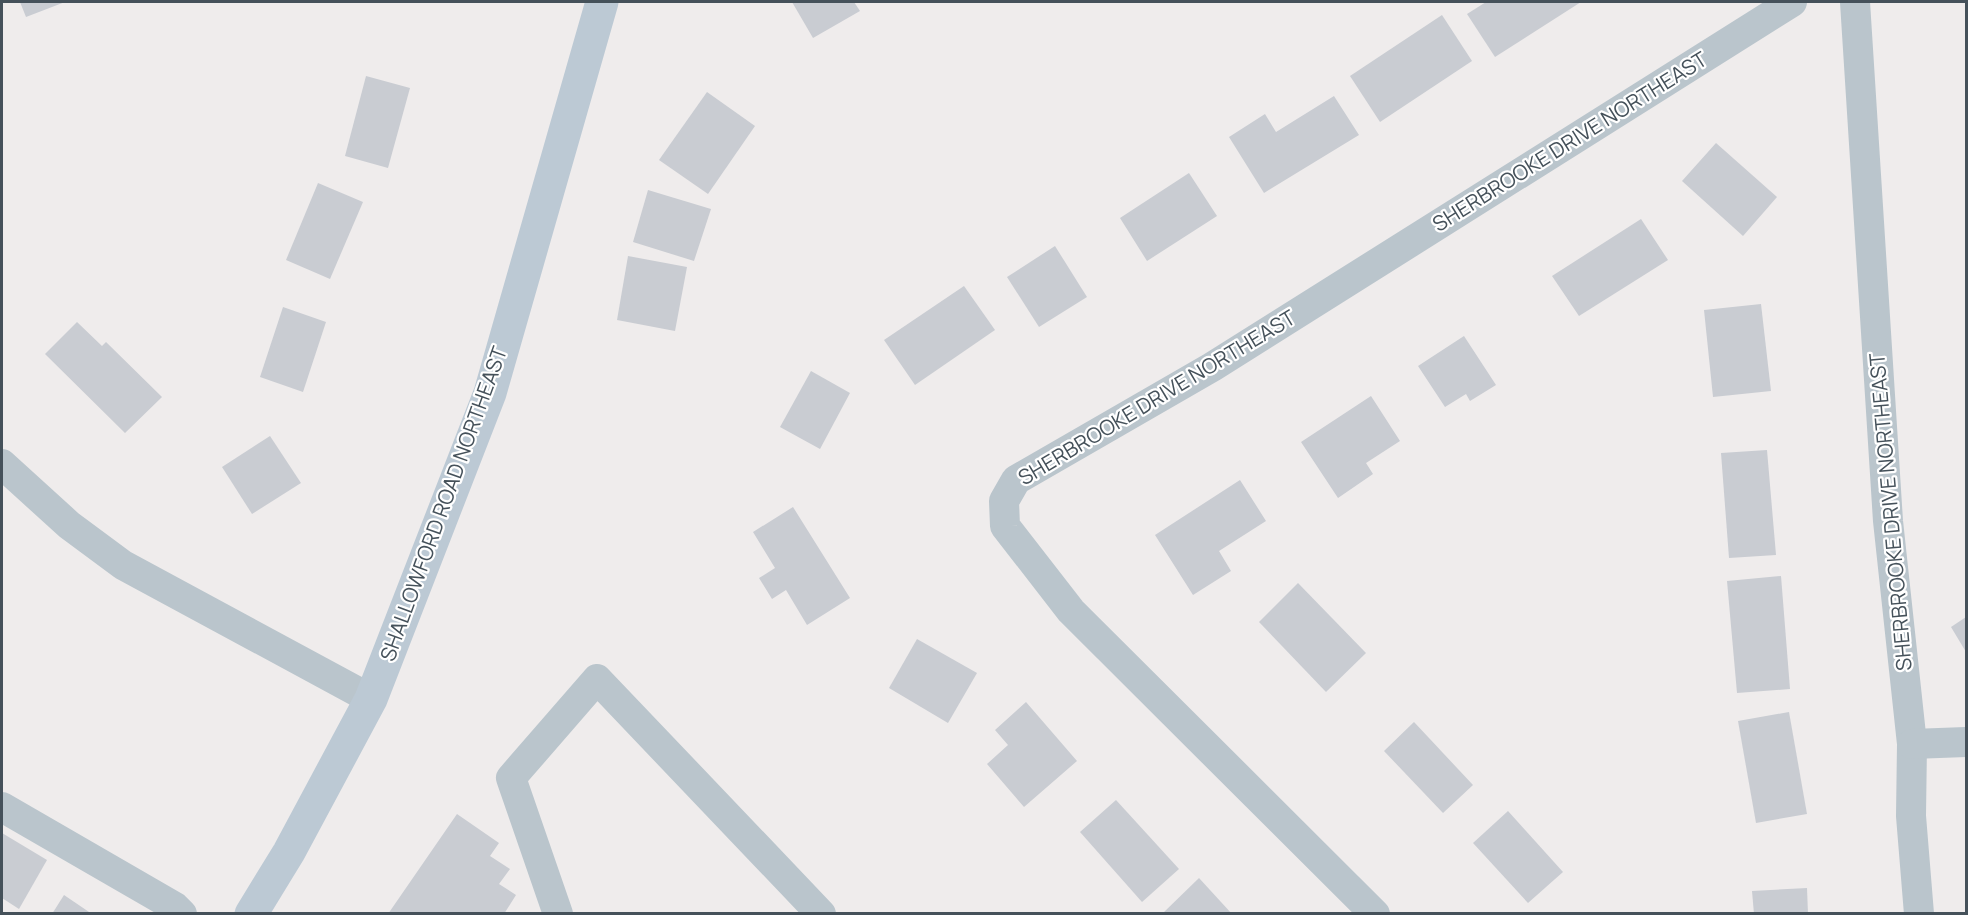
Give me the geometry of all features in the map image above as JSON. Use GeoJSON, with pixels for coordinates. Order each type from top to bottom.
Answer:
{"type":"FeatureCollection","features":[{"type":"Feature","properties":{"kind":"street","name":"SHALLOWFORD ROAD NORTHEAST"},"geometry":{"type":"LineString","coordinates":[[251,914],[289,852],[371,699],[490,393],[602,2]]}},
{"type":"Feature","properties":{"kind":"street","name":"SHERBROOKE DRIVE NORTHEAST"},"geometry":{"type":"LineString","coordinates":[[1375,914],[1071,611],[1005,526],[1004,501],[1016,480],[1212,367],[1792,2]]}},
{"type":"Feature","properties":{"kind":"street","name":"SHERBROOKE DRIVE NORTHEAST"},"geometry":{"type":"LineString","coordinates":[[1855,2],[1888,521],[1912,744],[1911,816],[1919,914]]}},
{"type":"Feature","properties":{"kind":"street"},"geometry":{"type":"LineString","coordinates":[[2,464],[69,525],[123,565],[371,699]]}},
{"type":"Feature","properties":{"kind":"street"},"geometry":{"type":"LineString","coordinates":[[558,914],[511,778],[597,679],[821,914]]}},
{"type":"Feature","properties":{"kind":"street"},"geometry":{"type":"LineString","coordinates":[[1912,744],[1966,742]]}},
{"type":"Feature","properties":{"kind":"street"},"geometry":{"type":"LineString","coordinates":[[2,807],[175,907],[182,914]]}},
{"type":"Feature","properties":{"kind":"building"},"geometry":{"type":"Polygon","coordinates":[[[20,2],[65,2],[26,17],[20,2]]]}},
{"type":"Feature","properties":{"kind":"building"},"geometry":{"type":"Polygon","coordinates":[[[792,2],[854,2],[860,11],[813,38],[792,2]]]}},
{"type":"Feature","properties":{"kind":"building"},"geometry":{"type":"Polygon","coordinates":[[[1486,2],[1581,2],[1495,57],[1467,14],[1486,2]]]}},
{"type":"Feature","properties":{"kind":"building"},"geometry":{"type":"Polygon","coordinates":[[[1442,15],[1472,61],[1380,122],[1350,76],[1442,15]]]}},
{"type":"Feature","properties":{"kind":"building"},"geometry":{"type":"Polygon","coordinates":[[[366,76],[410,88],[388,168],[345,156],[366,76]]]}},
{"type":"Feature","properties":{"kind":"building"},"geometry":{"type":"Polygon","coordinates":[[[707,92],[755,126],[708,194],[659,160],[707,92]]]}},
{"type":"Feature","properties":{"kind":"building"},"geometry":{"type":"Polygon","coordinates":[[[1334,96],[1359,135],[1264,193],[1229,137],[1265,114],[1276,132],[1334,96]]]}},
{"type":"Feature","properties":{"kind":"building"},"geometry":{"type":"Polygon","coordinates":[[[1716,143],[1777,197],[1743,236],[1682,181],[1716,143]]]}},
{"type":"Feature","properties":{"kind":"building"},"geometry":{"type":"Polygon","coordinates":[[[1189,173],[1217,216],[1147,261],[1120,218],[1189,173]]]}},
{"type":"Feature","properties":{"kind":"building"},"geometry":{"type":"Polygon","coordinates":[[[318,183],[363,202],[330,279],[286,260],[318,183]]]}},
{"type":"Feature","properties":{"kind":"building"},"geometry":{"type":"Polygon","coordinates":[[[648,190],[711,209],[694,261],[633,242],[648,190]]]}},
{"type":"Feature","properties":{"kind":"building"},"geometry":{"type":"Polygon","coordinates":[[[1641,219],[1668,260],[1579,316],[1552,276],[1641,219]]]}},
{"type":"Feature","properties":{"kind":"building"},"geometry":{"type":"Polygon","coordinates":[[[1055,246],[1087,297],[1039,327],[1007,277],[1055,246]]]}},
{"type":"Feature","properties":{"kind":"building"},"geometry":{"type":"Polygon","coordinates":[[[628,256],[687,267],[675,331],[617,320],[628,256]]]}},
{"type":"Feature","properties":{"kind":"building"},"geometry":{"type":"Polygon","coordinates":[[[964,286],[995,330],[915,385],[884,340],[964,286]]]}},
{"type":"Feature","properties":{"kind":"building"},"geometry":{"type":"Polygon","coordinates":[[[1761,304],[1771,391],[1713,397],[1704,310],[1761,304]]]}},
{"type":"Feature","properties":{"kind":"building"},"geometry":{"type":"Polygon","coordinates":[[[283,307],[326,322],[303,392],[260,377],[283,307]]]}},
{"type":"Feature","properties":{"kind":"building"},"geometry":{"type":"Polygon","coordinates":[[[77,322],[102,346],[106,342],[162,397],[125,433],[45,354],[77,322]]]}},
{"type":"Feature","properties":{"kind":"building"},"geometry":{"type":"Polygon","coordinates":[[[1464,336],[1496,385],[1470,401],[1466,394],[1445,407],[1418,366],[1464,336]]]}},
{"type":"Feature","properties":{"kind":"building"},"geometry":{"type":"Polygon","coordinates":[[[811,371],[850,393],[820,449],[780,427],[811,371]]]}},
{"type":"Feature","properties":{"kind":"building"},"geometry":{"type":"Polygon","coordinates":[[[1371,396],[1400,441],[1366,463],[1373,474],[1338,498],[1301,442],[1371,396]]]}},
{"type":"Feature","properties":{"kind":"building"},"geometry":{"type":"Polygon","coordinates":[[[270,436],[301,483],[252,514],[222,467],[270,436]]]}},
{"type":"Feature","properties":{"kind":"building"},"geometry":{"type":"Polygon","coordinates":[[[1767,450],[1776,555],[1729,558],[1721,453],[1767,450]]]}},
{"type":"Feature","properties":{"kind":"building"},"geometry":{"type":"Polygon","coordinates":[[[1240,480],[1266,521],[1219,551],[1231,571],[1193,595],[1155,535],[1240,480]]]}},
{"type":"Feature","properties":{"kind":"building"},"geometry":{"type":"Polygon","coordinates":[[[793,507],[850,598],[807,625],[786,590],[772,599],[759,578],[775,568],[753,532],[793,507]]]}},
{"type":"Feature","properties":{"kind":"building"},"geometry":{"type":"Polygon","coordinates":[[[1781,576],[1790,689],[1737,693],[1727,581],[1781,576]]]}},
{"type":"Feature","properties":{"kind":"building"},"geometry":{"type":"Polygon","coordinates":[[[1298,583],[1366,653],[1326,692],[1259,622],[1298,583]]]}},
{"type":"Feature","properties":{"kind":"building"},"geometry":{"type":"Polygon","coordinates":[[[1966,617],[1966,652],[1951,627],[1966,617]]]}},
{"type":"Feature","properties":{"kind":"building"},"geometry":{"type":"Polygon","coordinates":[[[917,639],[977,673],[948,723],[889,688],[917,639]]]}},
{"type":"Feature","properties":{"kind":"building"},"geometry":{"type":"Polygon","coordinates":[[[1026,702],[1077,761],[1024,807],[987,764],[1008,745],[995,730],[1026,702]]]}},
{"type":"Feature","properties":{"kind":"building"},"geometry":{"type":"Polygon","coordinates":[[[1789,712],[1807,814],[1756,823],[1738,721],[1789,712]]]}},
{"type":"Feature","properties":{"kind":"building"},"geometry":{"type":"Polygon","coordinates":[[[1414,722],[1473,785],[1443,813],[1384,751],[1414,722]]]}},
{"type":"Feature","properties":{"kind":"building"},"geometry":{"type":"Polygon","coordinates":[[[1116,800],[1179,869],[1142,902],[1080,832],[1116,800]]]}},
{"type":"Feature","properties":{"kind":"building"},"geometry":{"type":"Polygon","coordinates":[[[1508,811],[1563,872],[1528,903],[1473,843],[1508,811]]]}},
{"type":"Feature","properties":{"kind":"building"},"geometry":{"type":"Polygon","coordinates":[[[457,814],[499,843],[490,856],[510,869],[499,884],[516,895],[504,914],[388,914],[457,814]]]}},
{"type":"Feature","properties":{"kind":"building"},"geometry":{"type":"Polygon","coordinates":[[[2,833],[47,860],[19,909],[2,898],[2,833]]]}},
{"type":"Feature","properties":{"kind":"building"},"geometry":{"type":"Polygon","coordinates":[[[1199,878],[1232,914],[1162,914],[1199,878]]]}},
{"type":"Feature","properties":{"kind":"building"},"geometry":{"type":"Polygon","coordinates":[[[1807,888],[1808,914],[1754,914],[1752,891],[1807,888]]]}},
{"type":"Feature","properties":{"kind":"building"},"geometry":{"type":"Polygon","coordinates":[[[64,895],[92,914],[52,914],[64,895]]]}}]}
